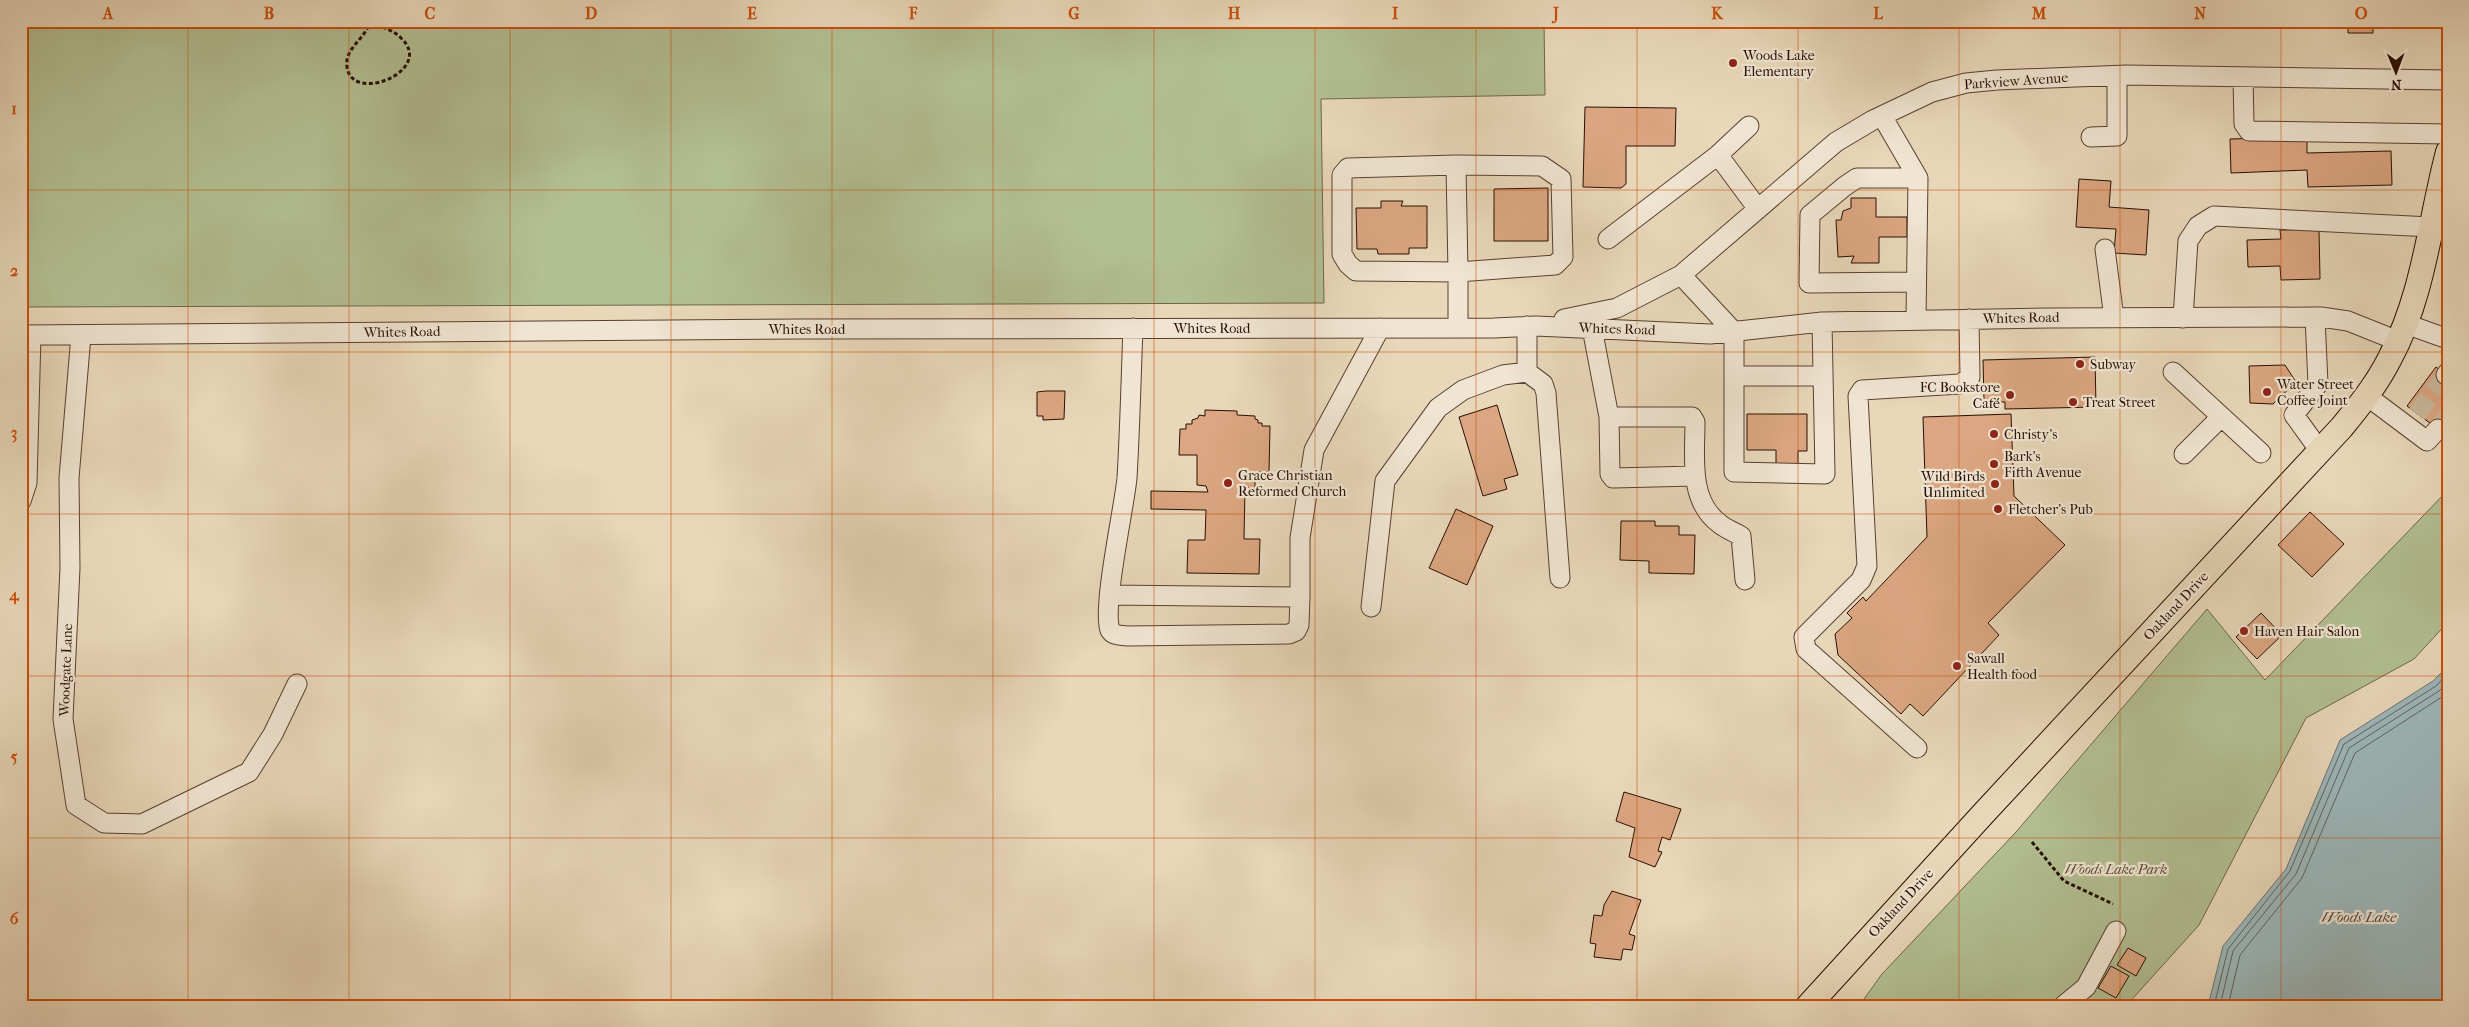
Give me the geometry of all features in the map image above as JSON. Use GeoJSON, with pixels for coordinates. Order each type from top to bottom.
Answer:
{"type":"FeatureCollection","features":[{"type":"Feature","properties":{"kind":"main road","name":"Oakland Drive"},"geometry":{"type":"LineString","coordinates":[[1808,1006],[2320,451],[2367,396],[2382,373],[2402,332],[2431,227],[2442,205],[2448,152]]}},
{"type":"Feature","properties":{"kind":"street","name":"Parkview Avenue"},"geometry":{"type":"LineString","coordinates":[[1532,326],[1617,308],[1681,275],[1836,142],[1882,116],[1932,92],[1966,83],[1997,80],[2117,76],[2243,78],[2272,76],[2448,80]]}},
{"type":"Feature","properties":{"kind":"street"},"geometry":{"type":"LineString","coordinates":[[2091,137],[2117,136],[2117,76]]}},
{"type":"Feature","properties":{"kind":"street"},"geometry":{"type":"LineString","coordinates":[[2243,78],[2244,124],[2249,131],[2448,134]]}},
{"type":"Feature","properties":{"kind":"street"},"geometry":{"type":"LineString","coordinates":[[1882,116],[1918,178],[1916,320]]}},
{"type":"Feature","properties":{"kind":"street"},"geometry":{"type":"LineString","coordinates":[[1608,239],[1718,155],[1749,126]]}},
{"type":"Feature","properties":{"kind":"street"},"geometry":{"type":"LineString","coordinates":[[1718,155],[1758,209]]}},
{"type":"Feature","properties":{"kind":"street"},"geometry":{"type":"LineString","coordinates":[[1456,165],[1458,328]]}},
{"type":"Feature","properties":{"kind":"street"},"geometry":{"type":"LineString","coordinates":[[1456,165],[1542,166],[1561,179],[1563,257],[1555,265],[1458,272],[1356,271],[1348,264],[1342,254],[1342,174],[1348,168],[1456,165]]}},
{"type":"Feature","properties":{"kind":"street"},"geometry":{"type":"LineString","coordinates":[[1916,282],[1809,283],[1810,215],[1844,186],[1858,178],[1918,178]]}},
{"type":"Feature","properties":{"kind":"street"},"geometry":{"type":"LineString","coordinates":[[2183,318],[2188,241],[2198,226],[2214,216],[2431,227]]}},
{"type":"Feature","properties":{"kind":"street"},"geometry":{"type":"LineString","coordinates":[[2105,249],[2114,318]]}},
{"type":"Feature","properties":{"kind":"street"},"geometry":{"type":"LineString","coordinates":[[1681,275],[1734,332],[1734,472],[1825,474],[1822,322]]}},
{"type":"Feature","properties":{"kind":"street"},"geometry":{"type":"LineString","coordinates":[[2315,317],[2318,384],[2294,415],[2320,451]]}},
{"type":"Feature","properties":{"kind":"street","name":"Whites Road"},"geometry":{"type":"LineString","coordinates":[[26,335],[791,329],[1458,328],[1532,326],[1710,334],[1822,322],[1969,319],[2315,317],[2448,339]]}},
{"type":"Feature","properties":{"kind":"street"},"geometry":{"type":"LineString","coordinates":[[1917,748],[1806,648],[1804,638],[1861,580],[1866,566],[1858,396],[1862,390],[1960,384],[1970,377],[1969,319]]}},
{"type":"Feature","properties":{"kind":"street"},"geometry":{"type":"LineString","coordinates":[[1527,372],[1532,326]]}},
{"type":"Feature","properties":{"kind":"street"},"geometry":{"type":"LineString","coordinates":[[1133,328],[1126,479],[1110,595],[1111,631],[1114,634],[1127,636],[1289,634],[1296,631],[1300,597],[1300,538],[1314,450],[1380,328]]}},
{"type":"Feature","properties":{"kind":"street"},"geometry":{"type":"LineString","coordinates":[[1592,328],[1609,417],[1610,474],[1614,478],[1695,476]]}},
{"type":"Feature","properties":{"kind":"street"},"geometry":{"type":"LineString","coordinates":[[21,501],[27,483],[26,335]]}},
{"type":"Feature","properties":{"kind":"street","name":"Woodgate Lane"},"geometry":{"type":"LineString","coordinates":[[81,335],[69,478],[70,568],[63,719],[76,805],[104,823],[142,824],[249,772],[273,734],[297,684]]}},
{"type":"Feature","properties":{"kind":"street"},"geometry":{"type":"LineString","coordinates":[[1371,607],[1385,481],[1438,408],[1463,390],[1503,375],[1527,372],[1543,384],[1546,393],[1560,578]]}},
{"type":"Feature","properties":{"kind":"street"},"geometry":{"type":"LineString","coordinates":[[2173,372],[2260,453]]}},
{"type":"Feature","properties":{"kind":"street"},"geometry":{"type":"LineString","coordinates":[[1734,376],[1823,376]]}},
{"type":"Feature","properties":{"kind":"street"},"geometry":{"type":"LineString","coordinates":[[2367,396],[2413,420],[2428,441],[2438,429]]}},
{"type":"Feature","properties":{"kind":"street"},"geometry":{"type":"LineString","coordinates":[[1609,417],[1692,417],[1695,422],[1695,476],[1702,503],[1719,524],[1741,536],[1745,580]]}},
{"type":"Feature","properties":{"kind":"street"},"geometry":{"type":"LineString","coordinates":[[2184,454],[2221,417]]}},
{"type":"Feature","properties":{"kind":"street"},"geometry":{"type":"LineString","coordinates":[[1110,595],[1300,597]]}},
{"type":"Feature","properties":{"kind":"street"},"geometry":{"type":"LineString","coordinates":[[2063,1006],[2086,987],[2116,931]]}},
{"type":"Feature","properties":{"kind":"path"},"geometry":{"type":"LineString","coordinates":[[370,22],[389,29],[402,38],[408,48],[408,60],[401,73],[382,82],[368,84],[353,79],[347,69],[347,56],[368,31],[370,22]]}},
{"type":"Feature","properties":{"kind":"path"},"geometry":{"type":"LineString","coordinates":[[2032,842],[2064,881],[2113,904]]}},
{"type":"Feature","properties":{"kind":"green space"},"geometry":{"type":"Polygon","coordinates":[[[21,21],[1544,21],[1545,95],[1321,99],[1324,303],[21,307],[21,21]]]}},
{"type":"Feature","properties":{"kind":"green space","name":"Woods Lake Park"},"geometry":{"type":"Polygon","coordinates":[[[2448,490],[2448,622],[2414,659],[2306,718],[2199,925],[2126,1006],[1859,1006],[1882,974],[2016,832],[2207,609],[2265,680],[2448,490]]]}},
{"type":"Feature","properties":{"kind":"water","name":"Woods Lake"},"geometry":{"type":"Polygon","coordinates":[[[2448,666],[2448,1006],[2208,1006],[2223,946],[2286,869],[2340,740],[2433,681],[2448,666]]]}},
{"type":"Feature","properties":{"kind":"building"},"geometry":{"type":"Polygon","coordinates":[[[2311,21],[2373,21],[2373,33],[2348,33],[2348,26],[2311,26],[2311,21]]]}},
{"type":"Feature","properties":{"kind":"building"},"geometry":{"type":"Polygon","coordinates":[[[1585,107],[1676,108],[1675,146],[1626,146],[1626,184],[1621,188],[1583,187],[1585,107]]]}},
{"type":"Feature","properties":{"kind":"building"},"geometry":{"type":"Polygon","coordinates":[[[2307,137],[2307,153],[2391,151],[2392,185],[2308,187],[2307,170],[2231,173],[2230,139],[2307,137]]]}},
{"type":"Feature","properties":{"kind":"building"},"geometry":{"type":"Polygon","coordinates":[[[2079,179],[2111,181],[2109,207],[2149,210],[2146,255],[2114,253],[2116,229],[2076,227],[2079,179]]]}},
{"type":"Feature","properties":{"kind":"building"},"geometry":{"type":"Polygon","coordinates":[[[1548,188],[1548,241],[1494,241],[1494,189],[1548,188]]]}},
{"type":"Feature","properties":{"kind":"building"},"geometry":{"type":"Polygon","coordinates":[[[1851,198],[1876,198],[1876,217],[1907,217],[1907,237],[1879,237],[1879,263],[1851,263],[1854,256],[1838,257],[1836,220],[1841,220],[1843,211],[1851,208],[1851,198]]]}},
{"type":"Feature","properties":{"kind":"building"},"geometry":{"type":"Polygon","coordinates":[[[1381,201],[1403,201],[1401,206],[1427,206],[1427,248],[1409,248],[1409,254],[1378,254],[1377,249],[1357,249],[1356,208],[1381,208],[1381,201]]]}},
{"type":"Feature","properties":{"kind":"building"},"geometry":{"type":"Polygon","coordinates":[[[2319,229],[2320,279],[2281,280],[2280,266],[2248,267],[2247,240],[2281,239],[2280,230],[2319,229]]]}},
{"type":"Feature","properties":{"kind":"building"},"geometry":{"type":"Polygon","coordinates":[[[2095,357],[2096,407],[2005,409],[2005,402],[1984,402],[1983,360],[2095,357]]]}},
{"type":"Feature","properties":{"kind":"building","name":"Water Street Coffee Joint"},"geometry":{"type":"Polygon","coordinates":[[[2285,365],[2296,382],[2273,404],[2250,403],[2249,366],[2285,365]]]}},
{"type":"Feature","properties":{"kind":"building"},"geometry":{"type":"Polygon","coordinates":[[[2436,367],[2448,376],[2448,432],[2446,435],[2407,406],[2436,367]]]}},
{"type":"Feature","properties":{"kind":"building"},"geometry":{"type":"Polygon","coordinates":[[[1065,391],[1064,419],[1043,420],[1043,416],[1037,416],[1037,392],[1065,391]]]}},
{"type":"Feature","properties":{"kind":"building"},"geometry":{"type":"Polygon","coordinates":[[[1497,405],[1518,475],[1504,479],[1507,489],[1483,496],[1459,417],[1497,405]]]}},
{"type":"Feature","properties":{"kind":"building"},"geometry":{"type":"Polygon","coordinates":[[[1205,410],[1237,411],[1237,415],[1255,416],[1258,423],[1262,423],[1262,426],[1270,426],[1269,472],[1255,472],[1255,488],[1245,488],[1244,539],[1260,539],[1259,574],[1187,573],[1188,540],[1205,540],[1206,510],[1151,509],[1151,491],[1208,492],[1206,486],[1197,485],[1197,455],[1179,455],[1180,429],[1186,429],[1186,424],[1192,424],[1192,420],[1198,418],[1199,415],[1205,416],[1205,410]]]}},
{"type":"Feature","properties":{"kind":"building"},"geometry":{"type":"Polygon","coordinates":[[[1747,414],[1807,414],[1807,451],[1798,451],[1798,466],[1776,466],[1776,450],[1747,450],[1747,414]]]}},
{"type":"Feature","properties":{"kind":"building"},"geometry":{"type":"Polygon","coordinates":[[[2011,414],[2014,496],[2065,545],[1988,623],[1999,635],[1923,716],[1910,704],[1901,714],[1838,655],[1835,634],[1852,618],[1847,613],[1863,597],[1866,601],[1927,537],[1923,417],[2011,414]]]}},
{"type":"Feature","properties":{"kind":"building"},"geometry":{"type":"Polygon","coordinates":[[[1456,509],[1493,526],[1467,585],[1429,568],[1456,509]]]}},
{"type":"Feature","properties":{"kind":"building"},"geometry":{"type":"Polygon","coordinates":[[[2310,512],[2344,544],[2312,577],[2278,545],[2310,512]]]}},
{"type":"Feature","properties":{"kind":"building"},"geometry":{"type":"Polygon","coordinates":[[[1621,521],[1655,521],[1655,526],[1679,526],[1679,535],[1695,535],[1694,574],[1649,573],[1649,561],[1620,560],[1621,521]]]}},
{"type":"Feature","properties":{"kind":"building"},"geometry":{"type":"Polygon","coordinates":[[[2261,613],[2282,635],[2257,659],[2236,637],[2261,613]]]}},
{"type":"Feature","properties":{"kind":"building"},"geometry":{"type":"Polygon","coordinates":[[[1624,792],[1681,809],[1670,840],[1662,837],[1658,851],[1662,852],[1655,867],[1629,857],[1635,828],[1616,821],[1624,792]]]}},
{"type":"Feature","properties":{"kind":"building"},"geometry":{"type":"Polygon","coordinates":[[[1612,891],[1641,900],[1629,934],[1635,936],[1632,950],[1623,949],[1621,960],[1594,957],[1596,944],[1590,943],[1594,915],[1602,916],[1604,905],[1612,891]]]}},
{"type":"Feature","properties":{"kind":"building"},"geometry":{"type":"Polygon","coordinates":[[[2128,948],[2146,958],[2136,976],[2117,965],[2128,948]]]}},
{"type":"Feature","properties":{"kind":"building"},"geometry":{"type":"Polygon","coordinates":[[[2111,966],[2129,976],[2116,998],[2098,988],[2111,966]]]}},
{"type":"Feature","properties":{"kind":"building"},"geometry":{"type":"Polygon","coordinates":[[[124,1001],[149,1001],[149,1006],[124,1006],[124,1001]]]}},
{"type":"Feature","properties":{"kind":"tunnel"},"geometry":{"type":"LineString","coordinates":[[2417,414],[2446,375]]}},
{"type":"Feature","properties":{"kind":"tunnel"},"geometry":{"type":"LineString","coordinates":[[2438,429],[2448,416]]}},
{"type":"Feature","properties":{"kind":"place","name":"Woods Lake Elementary"},"geometry":{"type":"Point","coordinates":[1733,63]}},
{"type":"Feature","properties":{"kind":"place","name":"Subway"},"geometry":{"type":"Point","coordinates":[2080,364]}},
{"type":"Feature","properties":{"kind":"place","name":"Water Street Coffee Joint"},"geometry":{"type":"Point","coordinates":[2267,392]}},
{"type":"Feature","properties":{"kind":"place","name":"FC Bookstore Café"},"geometry":{"type":"Point","coordinates":[2010,395]}},
{"type":"Feature","properties":{"kind":"place","name":"Treat Street"},"geometry":{"type":"Point","coordinates":[2073,402]}},
{"type":"Feature","properties":{"kind":"place","name":"Christy's"},"geometry":{"type":"Point","coordinates":[1994,434]}},
{"type":"Feature","properties":{"kind":"place","name":"Bark's Fifth Avenue"},"geometry":{"type":"Point","coordinates":[1994,464]}},
{"type":"Feature","properties":{"kind":"place","name":"Grace Christian Reformed Church"},"geometry":{"type":"Point","coordinates":[1228,483]}},
{"type":"Feature","properties":{"kind":"place","name":"Wild Birds Unlimited"},"geometry":{"type":"Point","coordinates":[1995,484]}},
{"type":"Feature","properties":{"kind":"place","name":"Fletcher's Pub"},"geometry":{"type":"Point","coordinates":[1998,509]}},
{"type":"Feature","properties":{"kind":"place","name":"Haven Hair Salon"},"geometry":{"type":"Point","coordinates":[2244,631]}},
{"type":"Feature","properties":{"kind":"place","name":"Sawall Health food"},"geometry":{"type":"Point","coordinates":[1957,666]}}]}
